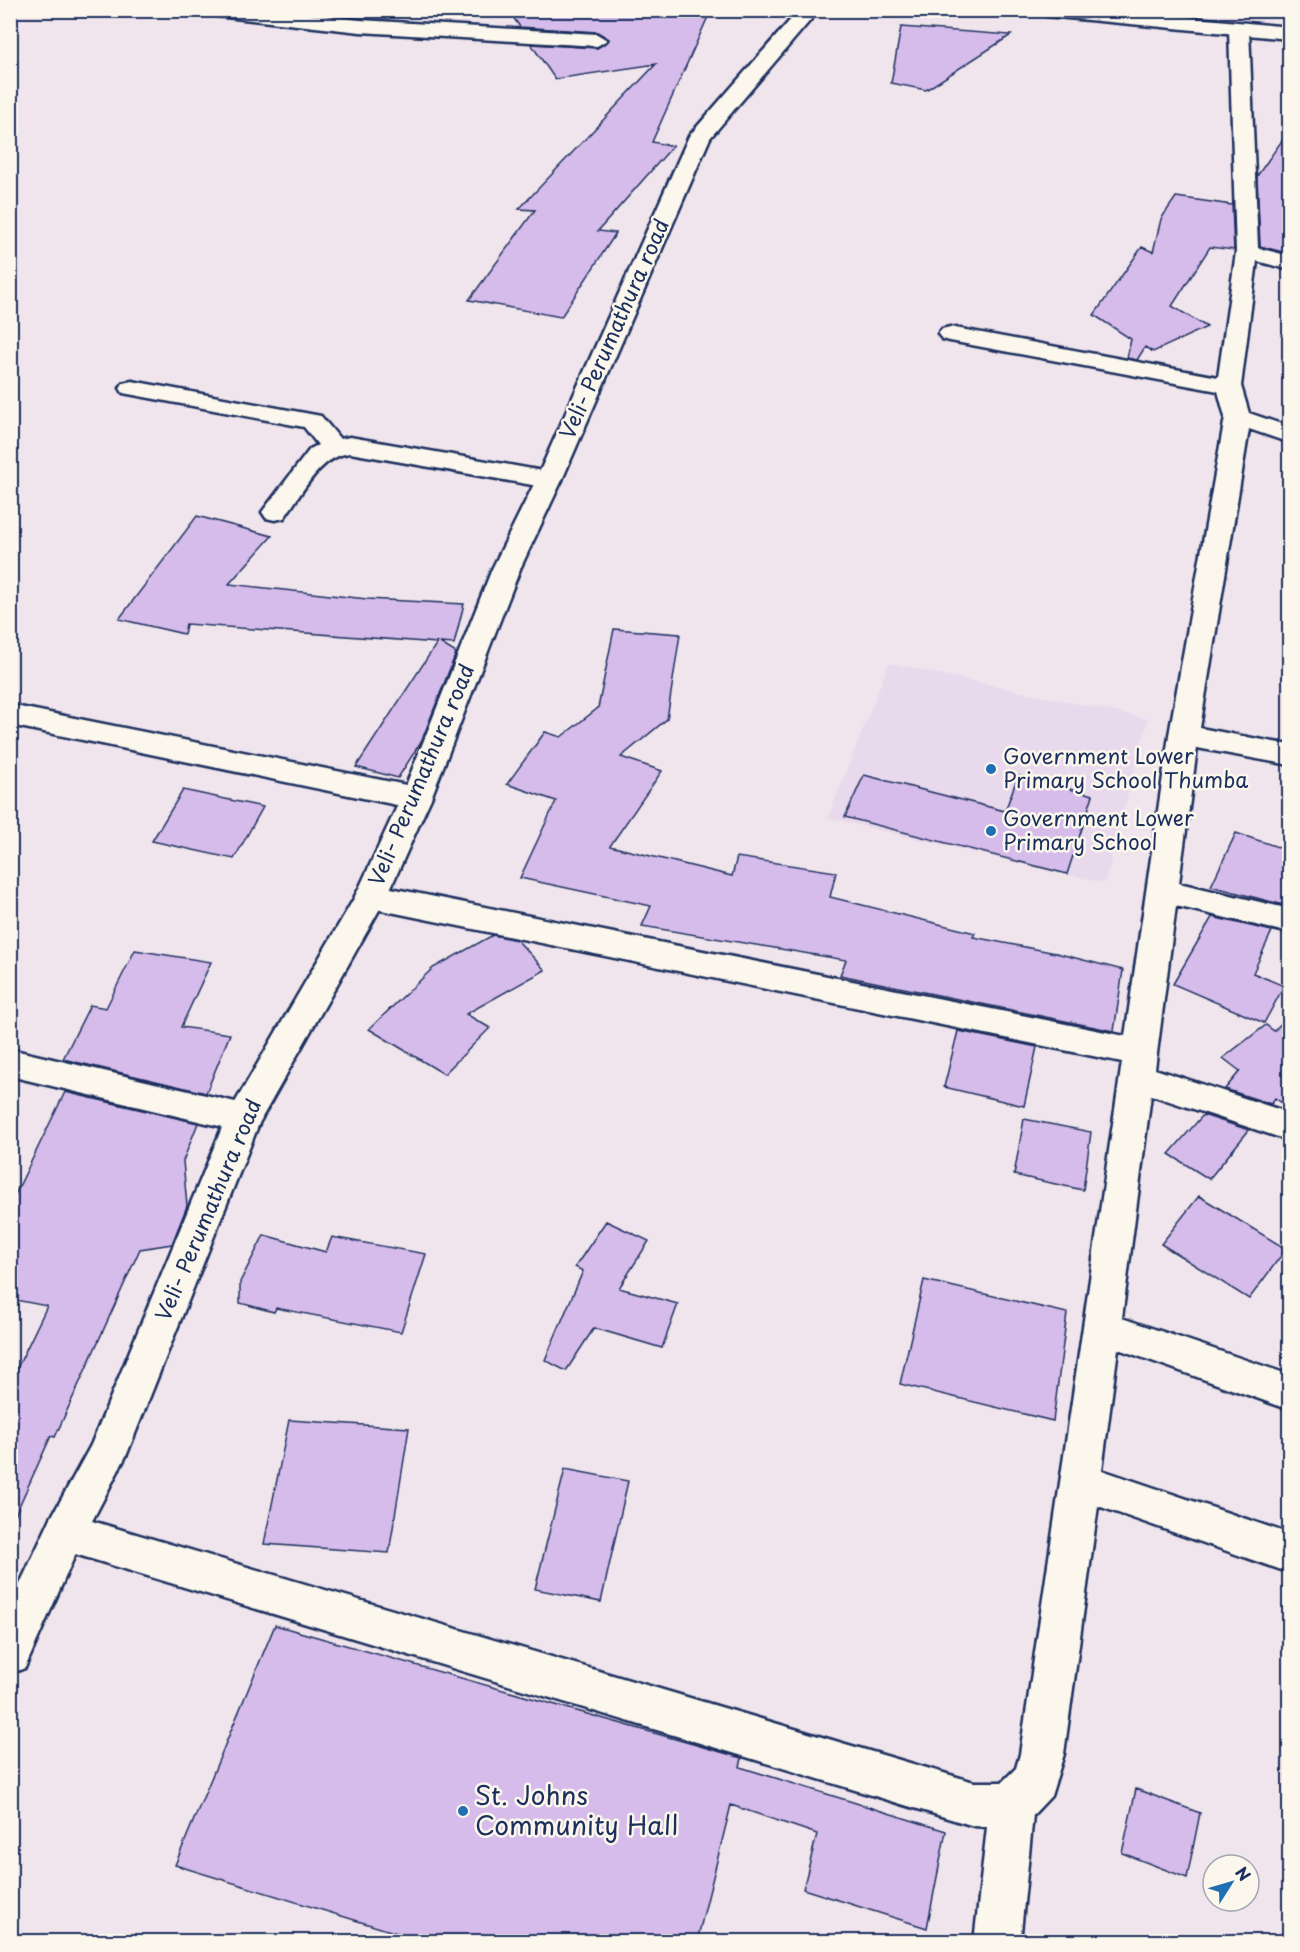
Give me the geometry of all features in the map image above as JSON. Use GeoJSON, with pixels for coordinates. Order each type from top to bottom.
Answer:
{"type":"FeatureCollection","features":[{"type":"Feature","properties":{"kind":"street"},"geometry":{"type":"LineString","coordinates":[[216,10],[360,26],[597,40]]}},
{"type":"Feature","properties":{"kind":"street","name":"Veli- Perumathura road"},"geometry":{"type":"LineString","coordinates":[[10,1653],[65,1532],[107,1454],[244,1118],[371,896],[416,798],[506,569],[549,480],[700,136],[810,10]]}},
{"type":"Feature","properties":{"kind":"street"},"geometry":{"type":"LineString","coordinates":[[1046,10],[1290,33]]}},
{"type":"Feature","properties":{"kind":"street"},"geometry":{"type":"LineString","coordinates":[[997,1941],[1012,1805],[1035,1780],[1042,1754],[1184,735],[1234,402],[1247,252],[1239,29]]}},
{"type":"Feature","properties":{"kind":"street"},"geometry":{"type":"LineString","coordinates":[[1247,252],[1290,263]]}},
{"type":"Feature","properties":{"kind":"street"},"geometry":{"type":"LineString","coordinates":[[950,334],[1234,402],[1290,436]]}},
{"type":"Feature","properties":{"kind":"street"},"geometry":{"type":"LineString","coordinates":[[132,388],[312,421],[334,447]]}},
{"type":"Feature","properties":{"kind":"street"},"geometry":{"type":"LineString","coordinates":[[275,512],[319,454],[334,447],[350,445],[549,480]]}},
{"type":"Feature","properties":{"kind":"street"},"geometry":{"type":"LineString","coordinates":[[10,715],[416,798]]}},
{"type":"Feature","properties":{"kind":"street"},"geometry":{"type":"LineString","coordinates":[[1184,735],[1290,755]]}},
{"type":"Feature","properties":{"kind":"street"},"geometry":{"type":"LineString","coordinates":[[1162,891],[1290,921]]}},
{"type":"Feature","properties":{"kind":"street"},"geometry":{"type":"LineString","coordinates":[[371,896],[1138,1065],[1290,1127]]}},
{"type":"Feature","properties":{"kind":"street"},"geometry":{"type":"LineString","coordinates":[[10,1062],[244,1118]]}},
{"type":"Feature","properties":{"kind":"street"},"geometry":{"type":"LineString","coordinates":[[1102,1327],[1290,1393]]}},
{"type":"Feature","properties":{"kind":"street"},"geometry":{"type":"LineString","coordinates":[[1080,1481],[1290,1554]]}},
{"type":"Feature","properties":{"kind":"street"},"geometry":{"type":"LineString","coordinates":[[65,1532],[974,1804],[1012,1805]]}},
{"type":"Feature","properties":{"kind":"shaded area","name":"Government Lower Primary School Thumba"},"geometry":{"type":"Polygon","coordinates":[[[889,663],[1148,719],[1105,883],[828,818],[889,663]]]}},
{"type":"Feature","properties":{"kind":"building"},"geometry":{"type":"Polygon","coordinates":[[[508,10],[711,10],[652,142],[673,146],[598,231],[616,233],[561,317],[469,300],[535,210],[519,209],[656,64],[555,79],[531,44],[597,48],[609,39],[597,32],[520,27],[508,10]]]}},
{"type":"Feature","properties":{"kind":"building"},"geometry":{"type":"Polygon","coordinates":[[[901,27],[1011,35],[926,90],[891,83],[901,27]]]}},
{"type":"Feature","properties":{"kind":"building"},"geometry":{"type":"Polygon","coordinates":[[[1290,129],[1290,254],[1260,246],[1257,176],[1290,129]]]}},
{"type":"Feature","properties":{"kind":"building"},"geometry":{"type":"Polygon","coordinates":[[[1176,197],[1232,205],[1234,250],[1210,247],[1172,306],[1207,327],[1153,352],[1145,347],[1137,360],[1127,358],[1131,339],[1094,315],[1142,247],[1153,252],[1161,219],[1176,197]]]}},
{"type":"Feature","properties":{"kind":"building"},"geometry":{"type":"Polygon","coordinates":[[[197,516],[272,536],[229,584],[367,599],[464,604],[454,644],[440,643],[456,653],[422,740],[398,778],[356,767],[437,643],[186,624],[184,634],[119,619],[197,516]]]}},
{"type":"Feature","properties":{"kind":"building"},"geometry":{"type":"Polygon","coordinates":[[[614,629],[680,634],[667,719],[621,757],[662,771],[610,846],[732,876],[737,857],[836,872],[830,897],[975,933],[973,937],[1056,953],[1123,970],[1114,1031],[840,975],[846,960],[642,926],[651,906],[520,878],[556,801],[507,784],[545,732],[561,737],[598,708],[614,629]]]}},
{"type":"Feature","properties":{"kind":"building","name":"Government Lower Primary School"},"geometry":{"type":"Polygon","coordinates":[[[864,775],[1005,811],[1018,776],[1093,795],[1067,874],[845,817],[864,775]]]}},
{"type":"Feature","properties":{"kind":"building"},"geometry":{"type":"Polygon","coordinates":[[[183,790],[263,807],[234,859],[152,841],[183,790]]]}},
{"type":"Feature","properties":{"kind":"building"},"geometry":{"type":"Polygon","coordinates":[[[1236,833],[1290,851],[1290,894],[1284,905],[1211,886],[1236,833]]]}},
{"type":"Feature","properties":{"kind":"building"},"geometry":{"type":"Polygon","coordinates":[[[1212,917],[1272,931],[1253,973],[1284,986],[1264,1023],[1173,984],[1212,917]]]}},
{"type":"Feature","properties":{"kind":"building"},"geometry":{"type":"Polygon","coordinates":[[[493,935],[517,940],[545,970],[466,1014],[490,1028],[444,1074],[369,1029],[433,968],[493,935]]]}},
{"type":"Feature","properties":{"kind":"building"},"geometry":{"type":"Polygon","coordinates":[[[135,950],[211,962],[181,1027],[230,1034],[206,1093],[63,1059],[90,1005],[106,1008],[135,950]]]}},
{"type":"Feature","properties":{"kind":"building"},"geometry":{"type":"Polygon","coordinates":[[[1290,1014],[1290,1109],[1275,1098],[1271,1104],[1225,1089],[1240,1071],[1223,1058],[1266,1025],[1274,1031],[1290,1014]]]}},
{"type":"Feature","properties":{"kind":"building"},"geometry":{"type":"Polygon","coordinates":[[[958,1031],[1037,1047],[1024,1106],[944,1087],[958,1031]]]}},
{"type":"Feature","properties":{"kind":"building"},"geometry":{"type":"Polygon","coordinates":[[[65,1092],[198,1123],[183,1161],[187,1206],[172,1244],[140,1249],[55,1437],[51,1436],[10,1526],[10,1383],[47,1306],[10,1299],[10,1205],[65,1092]]]}},
{"type":"Feature","properties":{"kind":"building"},"geometry":{"type":"Polygon","coordinates":[[[1203,1115],[1249,1130],[1209,1179],[1169,1154],[1203,1115]]]}},
{"type":"Feature","properties":{"kind":"building"},"geometry":{"type":"Polygon","coordinates":[[[1024,1119],[1091,1132],[1083,1190],[1014,1175],[1024,1119]]]}},
{"type":"Feature","properties":{"kind":"building"},"geometry":{"type":"Polygon","coordinates":[[[1199,1196],[1286,1249],[1249,1299],[1161,1244],[1199,1196]]]}},
{"type":"Feature","properties":{"kind":"building"},"geometry":{"type":"Polygon","coordinates":[[[606,1221],[649,1241],[619,1288],[678,1304],[662,1348],[594,1328],[566,1371],[545,1360],[583,1271],[575,1267],[606,1221]]]}},
{"type":"Feature","properties":{"kind":"building"},"geometry":{"type":"Polygon","coordinates":[[[264,1235],[326,1252],[332,1237],[426,1254],[401,1332],[276,1308],[274,1312],[240,1303],[240,1282],[264,1235]]]}},
{"type":"Feature","properties":{"kind":"building"},"geometry":{"type":"Polygon","coordinates":[[[924,1280],[1067,1313],[1053,1421],[900,1384],[924,1280]]]}},
{"type":"Feature","properties":{"kind":"building"},"geometry":{"type":"Polygon","coordinates":[[[289,1420],[409,1428],[389,1553],[264,1544],[289,1420]]]}},
{"type":"Feature","properties":{"kind":"building"},"geometry":{"type":"Polygon","coordinates":[[[565,1469],[628,1481],[601,1602],[535,1589],[565,1469]]]}},
{"type":"Feature","properties":{"kind":"building","name":"St. Johns Community Hall"},"geometry":{"type":"Polygon","coordinates":[[[275,1625],[742,1758],[740,1767],[946,1831],[927,1928],[803,1889],[817,1834],[731,1805],[697,1941],[423,1941],[175,1865],[275,1625]]]}},
{"type":"Feature","properties":{"kind":"building"},"geometry":{"type":"Polygon","coordinates":[[[1136,1789],[1200,1813],[1187,1878],[1122,1853],[1136,1789]]]}},
{"type":"Feature","properties":{"kind":"place","name":"Government Lower Primary School Thumba"},"geometry":{"type":"Point","coordinates":[991,769]}},
{"type":"Feature","properties":{"kind":"place","name":"Government Lower Primary School"},"geometry":{"type":"Point","coordinates":[991,831]}},
{"type":"Feature","properties":{"kind":"place","name":"St. Johns Community Hall"},"geometry":{"type":"Point","coordinates":[463,1811]}}]}
